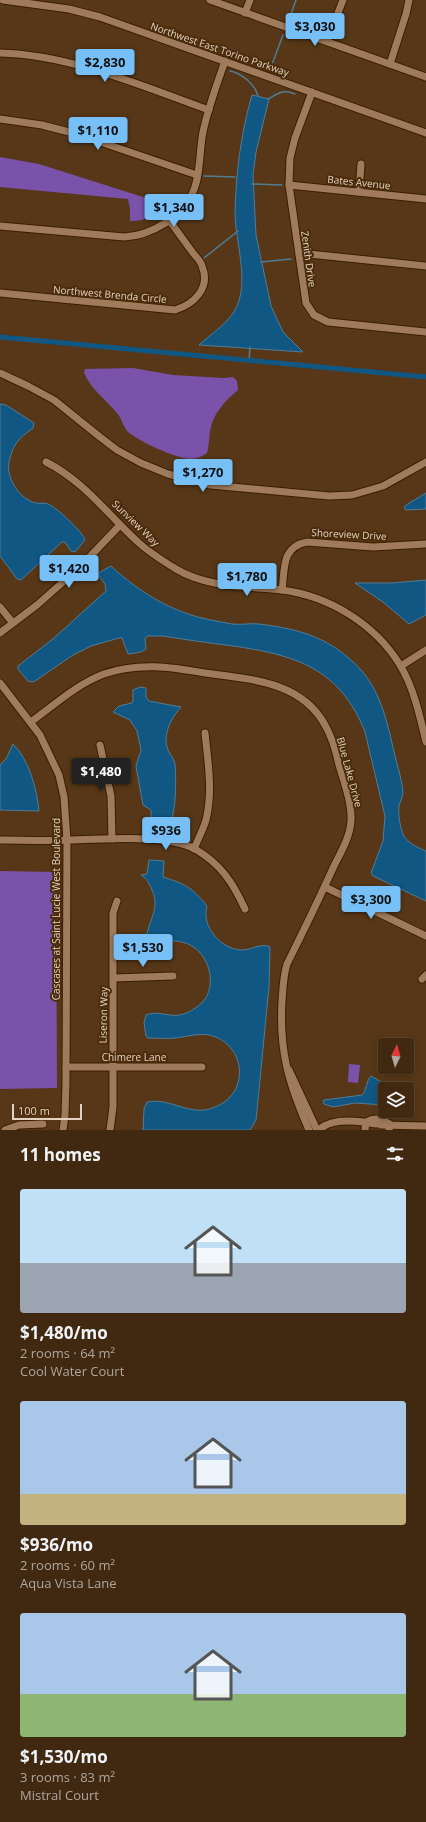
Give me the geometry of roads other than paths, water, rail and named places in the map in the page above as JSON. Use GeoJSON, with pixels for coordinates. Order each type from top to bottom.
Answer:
{"type":"FeatureCollection","features":[{"type":"Feature","properties":{"kind":"street","name":"Northwest East Torino Parkway"},"geometry":{"type":"LineString","coordinates":[[3,0],[36,2],[100,17],[426,133]]}},
{"type":"Feature","properties":{"kind":"street"},"geometry":{"type":"LineString","coordinates":[[210,0],[426,77]]}},
{"type":"Feature","properties":{"kind":"street"},"geometry":{"type":"LineString","coordinates":[[245,13],[250,0]]}},
{"type":"Feature","properties":{"kind":"street"},"geometry":{"type":"LineString","coordinates":[[327,41],[343,0]]}},
{"type":"Feature","properties":{"kind":"street"},"geometry":{"type":"LineString","coordinates":[[390,64],[409,0]]}},
{"type":"Feature","properties":{"kind":"street"},"geometry":{"type":"LineString","coordinates":[[0,53],[57,60],[95,70],[209,110]]}},
{"type":"Feature","properties":{"kind":"street"},"geometry":{"type":"LineString","coordinates":[[0,226],[138,237],[169,220],[187,203],[194,191],[203,132],[225,61]]}},
{"type":"Feature","properties":{"kind":"street","name":"Zenith Drive"},"geometry":{"type":"LineString","coordinates":[[312,92],[295,138],[290,158],[289,186],[306,303],[311,312],[318,318],[338,324],[426,332]]}},
{"type":"Feature","properties":{"kind":"street"},"geometry":{"type":"LineString","coordinates":[[0,119],[42,124],[77,134],[197,175]]}},
{"type":"Feature","properties":{"kind":"street"},"geometry":{"type":"LineString","coordinates":[[359,192],[362,164]]}},
{"type":"Feature","properties":{"kind":"street","name":"Bates Avenue"},"geometry":{"type":"LineString","coordinates":[[289,186],[426,199]]}},
{"type":"Feature","properties":{"kind":"street","name":"Northwest Brenda Circle"},"geometry":{"type":"LineString","coordinates":[[0,293],[175,310],[186,307],[194,301],[201,292],[204,278],[202,266],[169,220]]}},
{"type":"Feature","properties":{"kind":"street"},"geometry":{"type":"LineString","coordinates":[[299,253],[426,266]]}},
{"type":"Feature","properties":{"kind":"street"},"geometry":{"type":"LineString","coordinates":[[0,373],[54,400],[116,450],[141,463],[168,474],[211,485],[329,496],[352,495],[383,486],[426,462]]}},
{"type":"Feature","properties":{"kind":"street","name":"Sunview Way"},"geometry":{"type":"LineString","coordinates":[[46,462],[60,469],[82,485],[140,544],[178,570],[196,578],[218,584],[282,590],[302,594],[326,602],[344,611],[364,624],[380,639],[401,666],[410,686],[426,742]]}},
{"type":"Feature","properties":{"kind":"street"},"geometry":{"type":"LineString","coordinates":[[0,633],[37,605],[80,567],[120,525]]}},
{"type":"Feature","properties":{"kind":"street","name":"Shoreview Drive"},"geometry":{"type":"LineString","coordinates":[[282,590],[286,561],[290,550],[298,544],[307,542],[373,547],[426,544]]}},
{"type":"Feature","properties":{"kind":"street"},"geometry":{"type":"LineString","coordinates":[[0,607],[13,623]]}},
{"type":"Feature","properties":{"kind":"street"},"geometry":{"type":"LineString","coordinates":[[401,666],[426,650]]}},
{"type":"Feature","properties":{"kind":"street","name":"Blue Lake Drive"},"geometry":{"type":"LineString","coordinates":[[31,722],[64,697],[90,680],[104,674],[137,666],[154,666],[266,682],[284,688],[299,696],[325,724],[333,742],[350,810],[351,821],[349,832],[325,887],[284,974],[280,1025],[281,1041],[291,1086],[318,1130]]}},
{"type":"Feature","properties":{"kind":"street","name":"Cascases at Saint Lucie West Boulevard"},"geometry":{"type":"LineString","coordinates":[[0,683],[31,722],[47,749],[59,775],[64,797],[67,840],[66,1067],[65,1115],[63,1130]]}},
{"type":"Feature","properties":{"kind":"street"},"geometry":{"type":"LineString","coordinates":[[194,849],[205,820],[209,804],[209,765],[205,733]]}},
{"type":"Feature","properties":{"kind":"street"},"geometry":{"type":"LineString","coordinates":[[100,745],[111,796],[112,839]]}},
{"type":"Feature","properties":{"kind":"street"},"geometry":{"type":"LineString","coordinates":[[0,840],[112,839],[166,841],[194,849],[209,858],[232,883],[245,909]]}},
{"type":"Feature","properties":{"kind":"street"},"geometry":{"type":"LineString","coordinates":[[325,887],[426,936]]}},
{"type":"Feature","properties":{"kind":"street","name":"Liseron Way"},"geometry":{"type":"LineString","coordinates":[[110,1130],[113,1107],[113,913],[117,901]]}},
{"type":"Feature","properties":{"kind":"street"},"geometry":{"type":"LineString","coordinates":[[114,978],[173,976]]}},
{"type":"Feature","properties":{"kind":"street","name":"Chimere Lane"},"geometry":{"type":"LineString","coordinates":[[66,1067],[202,1067]]}},
{"type":"Feature","properties":{"kind":"street","name":"Blue Lake Drive"},"geometry":{"type":"LineString","coordinates":[[301,1101],[309,1130]]}},
{"type":"Feature","properties":{"kind":"street"},"geometry":{"type":"LineString","coordinates":[[366,1126],[373,1119],[383,1120],[390,1127]]}},
{"type":"Feature","properties":{"kind":"street"},"geometry":{"type":"LineString","coordinates":[[318,1130],[336,1123],[366,1126],[379,1124],[390,1127],[426,1126]]}},
{"type":"Feature","properties":{"kind":"street"},"geometry":{"type":"LineString","coordinates":[[5,1130],[19,1125],[42,1124]]}},
{"type":"Feature","properties":{"kind":"water"},"geometry":{"type":"Polygon","coordinates":[[[252,95],[269,99],[256,152],[253,175],[256,235],[271,306],[283,332],[303,352],[199,345],[230,317],[237,306],[240,295],[242,272],[235,212],[238,167],[242,138],[252,95]]]}},
{"type":"Feature","properties":{"kind":"water"},"geometry":{"type":"Polygon","coordinates":[[[0,404],[6,405],[34,423],[33,428],[23,435],[14,446],[9,462],[10,475],[15,487],[30,501],[46,503],[52,506],[75,526],[85,540],[75,552],[71,551],[65,542],[62,542],[21,580],[17,579],[0,556],[0,404]]]}},
{"type":"Feature","properties":{"kind":"water"},"geometry":{"type":"Polygon","coordinates":[[[426,493],[426,509],[406,510],[404,508],[406,505],[426,493]]]}},
{"type":"Feature","properties":{"kind":"water"},"geometry":{"type":"Polygon","coordinates":[[[111,566],[145,593],[170,607],[197,617],[229,624],[259,624],[302,632],[339,650],[361,670],[374,689],[390,733],[401,778],[403,794],[399,804],[399,810],[404,836],[411,843],[426,851],[426,901],[373,876],[371,873],[383,841],[385,816],[365,732],[355,710],[343,693],[329,679],[313,668],[276,654],[163,636],[148,636],[145,638],[146,649],[141,652],[128,654],[122,638],[119,638],[91,646],[73,655],[35,681],[28,681],[18,669],[18,666],[54,638],[106,591],[105,584],[99,576],[100,572],[111,566]]]}},
{"type":"Feature","properties":{"kind":"water"},"geometry":{"type":"Polygon","coordinates":[[[426,580],[426,615],[409,624],[383,602],[355,583],[392,583],[426,580]]]}},
{"type":"Feature","properties":{"kind":"water"},"geometry":{"type":"Polygon","coordinates":[[[140,687],[146,688],[146,697],[149,701],[181,707],[168,727],[166,738],[168,750],[175,764],[176,778],[173,813],[168,826],[156,826],[151,823],[151,810],[143,805],[136,766],[141,750],[137,731],[130,720],[113,712],[119,706],[132,703],[133,690],[140,687]]]}},
{"type":"Feature","properties":{"kind":"water"},"geometry":{"type":"Polygon","coordinates":[[[13,744],[19,750],[28,766],[34,785],[39,811],[0,810],[0,765],[6,759],[13,744]]]}},
{"type":"Feature","properties":{"kind":"water"},"geometry":{"type":"Polygon","coordinates":[[[149,860],[164,861],[163,877],[188,887],[202,900],[207,906],[207,921],[214,935],[219,940],[226,945],[240,950],[260,946],[270,947],[269,987],[256,1120],[250,1130],[143,1130],[144,1109],[147,1102],[164,1102],[189,1109],[206,1110],[215,1107],[228,1099],[234,1092],[239,1078],[238,1063],[233,1050],[216,1037],[209,1035],[196,1035],[179,1038],[148,1038],[146,1036],[144,1023],[146,1015],[158,1013],[175,1015],[190,1012],[204,1000],[210,984],[210,975],[204,958],[199,951],[192,946],[177,941],[166,941],[151,944],[146,941],[155,903],[150,885],[141,875],[147,874],[149,860]]]}},
{"type":"Feature","properties":{"kind":"water"},"geometry":{"type":"Polygon","coordinates":[[[371,1076],[382,1082],[378,1082],[378,1105],[355,1103],[333,1107],[324,1104],[324,1100],[362,1095],[365,1091],[368,1080],[371,1076]]]}},
{"type":"Feature","properties":{"kind":"waterway"},"geometry":{"type":"LineString","coordinates":[[289,20],[296,0]]}},
{"type":"Feature","properties":{"kind":"waterway"},"geometry":{"type":"LineString","coordinates":[[271,67],[283,35]]}},
{"type":"Feature","properties":{"kind":"waterway"},"geometry":{"type":"LineString","coordinates":[[230,71],[239,74],[251,83],[258,96]]}},
{"type":"Feature","properties":{"kind":"waterway"},"geometry":{"type":"LineString","coordinates":[[268,99],[278,93],[287,92],[295,94]]}},
{"type":"Feature","properties":{"kind":"waterway"},"geometry":{"type":"LineString","coordinates":[[204,176],[235,177]]}},
{"type":"Feature","properties":{"kind":"waterway"},"geometry":{"type":"LineString","coordinates":[[252,184],[282,185]]}},
{"type":"Feature","properties":{"kind":"waterway"},"geometry":{"type":"LineString","coordinates":[[204,258],[238,231]]}},
{"type":"Feature","properties":{"kind":"waterway"},"geometry":{"type":"LineString","coordinates":[[261,262],[291,259]]}},
{"type":"Feature","properties":{"kind":"waterway"},"geometry":{"type":"LineString","coordinates":[[0,337],[426,377]]}},
{"type":"Feature","properties":{"kind":"waterway"},"geometry":{"type":"LineString","coordinates":[[249,361],[250,347]]}}]}
